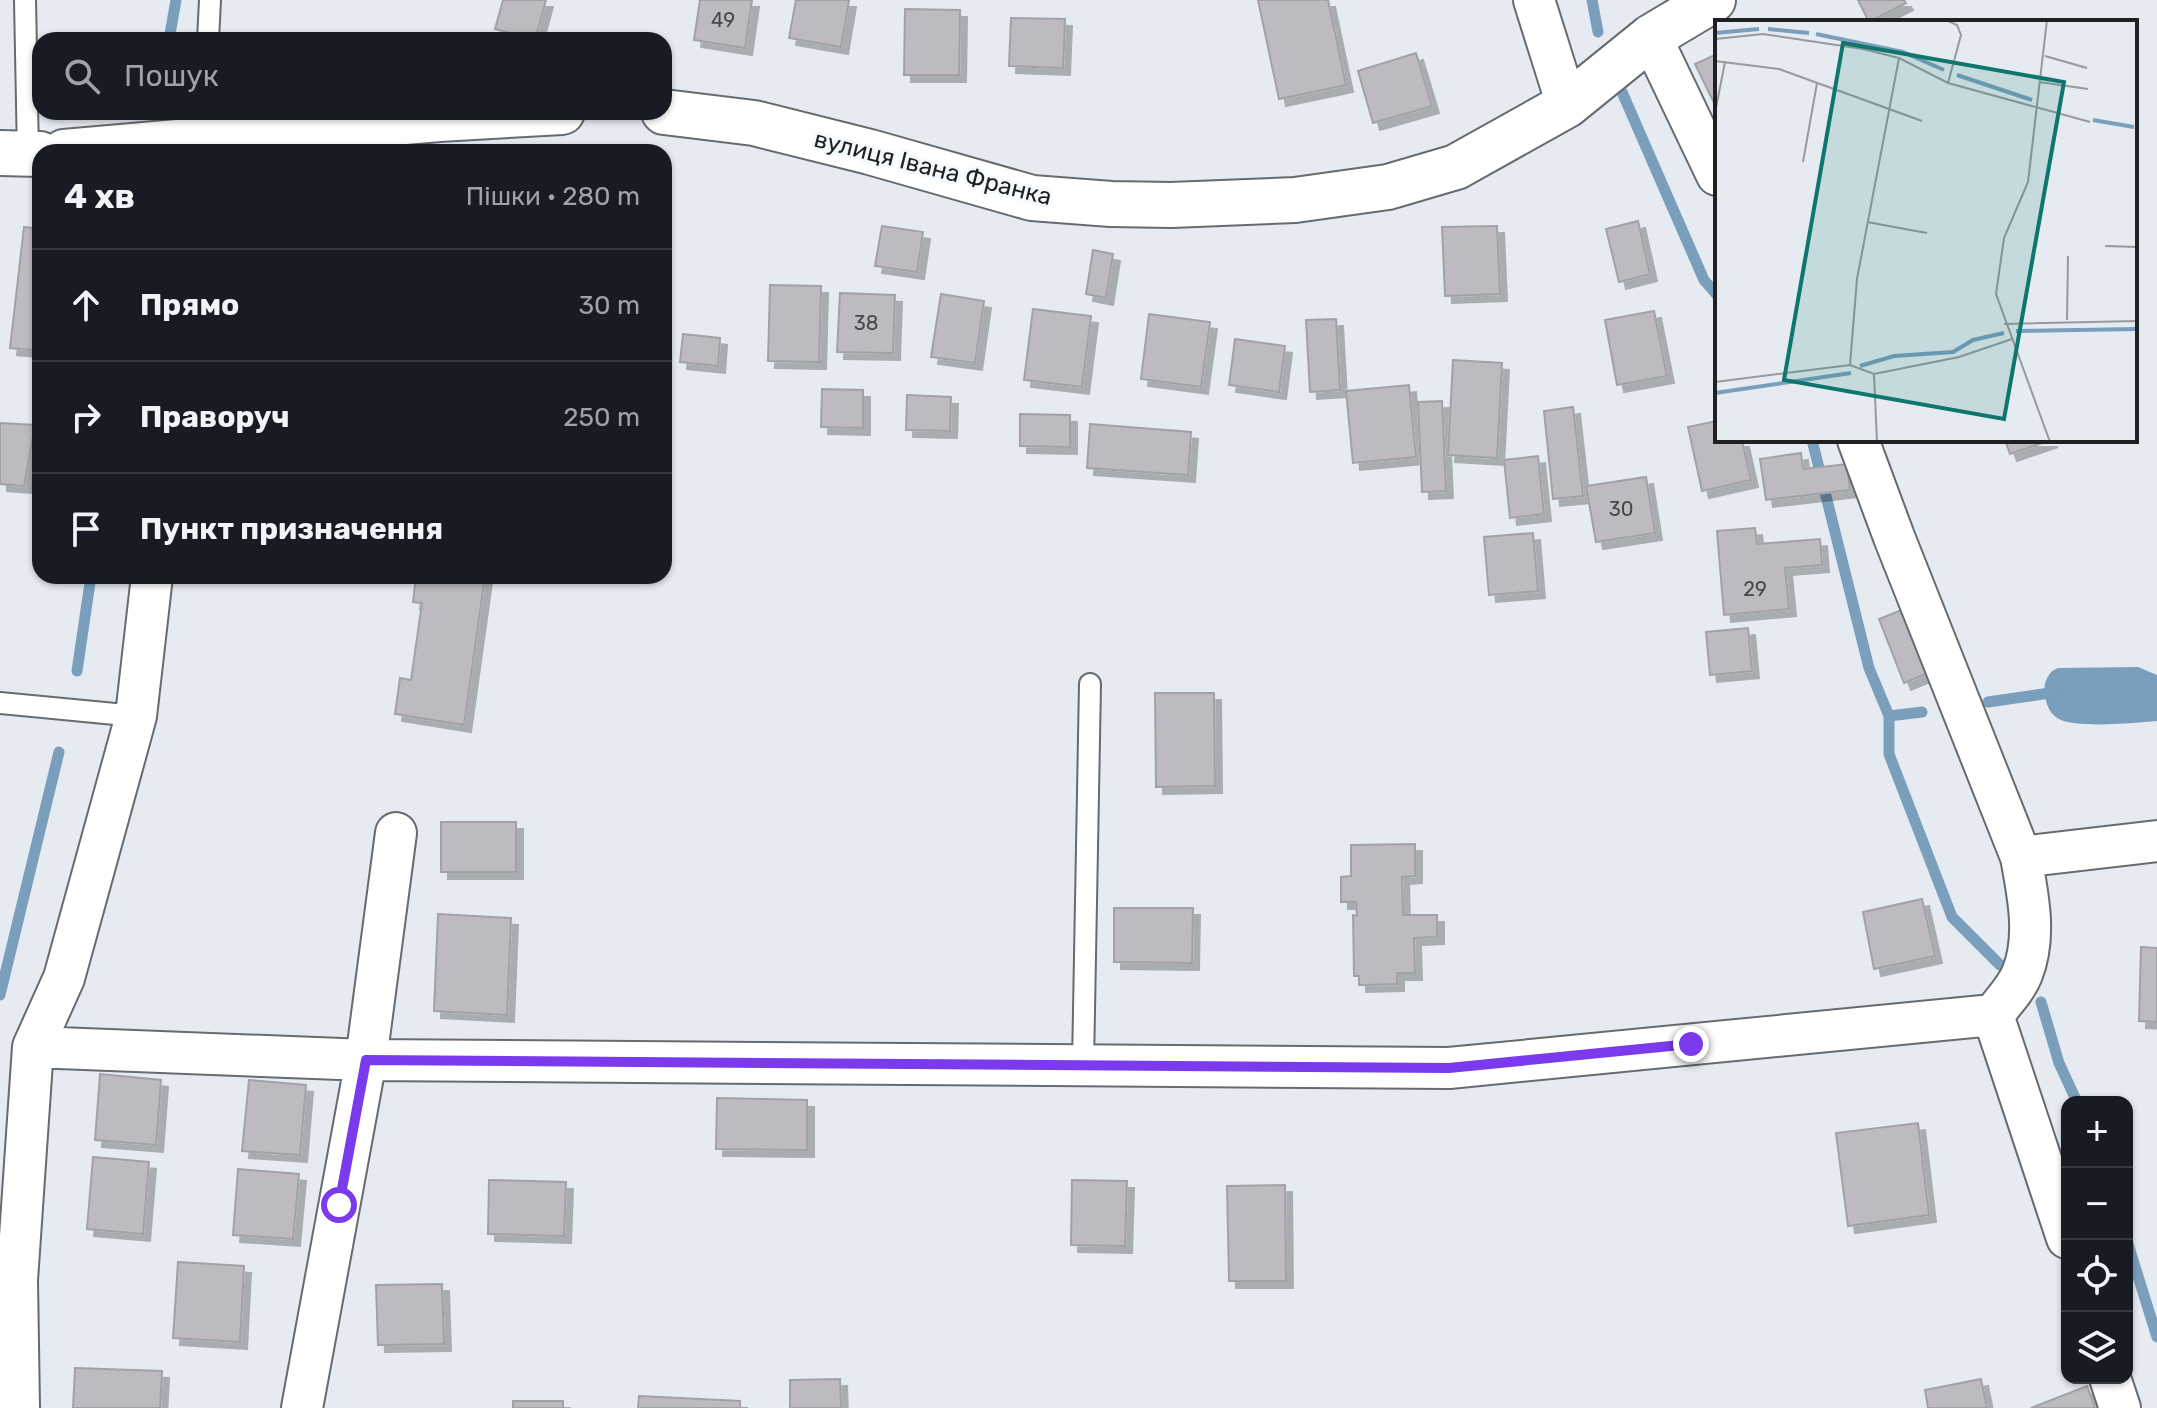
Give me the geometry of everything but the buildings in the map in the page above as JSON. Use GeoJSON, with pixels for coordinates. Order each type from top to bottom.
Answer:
{"type":"FeatureCollection","features":[{"type":"Feature","properties":{"kind":"main road","name":"вулиця Івана Франка"},"geometry":{"type":"LineString","coordinates":[[672,113],[754,123],[1032,198],[1171,205],[1295,200],[1388,187],[1456,167],[1567,105],[1651,37],[1713,0]]}},
{"type":"Feature","properties":{"kind":"main road"},"geometry":{"type":"LineString","coordinates":[[146,144],[427,120]]}},
{"type":"Feature","properties":{"kind":"street"},"geometry":{"type":"LineString","coordinates":[[1534,0],[1567,105]]}},
{"type":"Feature","properties":{"kind":"street"},"geometry":{"type":"LineString","coordinates":[[1651,37],[1715,171]]}},
{"type":"Feature","properties":{"kind":"street"},"geometry":{"type":"LineString","coordinates":[[33,1047],[366,1060],[1449,1068],[1993,1015],[2022,975],[2031,941],[2028,894],[2021,857],[1859,442]]}},
{"type":"Feature","properties":{"kind":"street"},"geometry":{"type":"LineString","coordinates":[[19,1408],[17,1280],[33,1047],[64,978],[136,716],[151,584]]}},
{"type":"Feature","properties":{"kind":"street"},"geometry":{"type":"LineString","coordinates":[[302,1408],[366,1060],[396,833]]}},
{"type":"Feature","properties":{"kind":"street"},"geometry":{"type":"LineString","coordinates":[[2021,857],[2157,841]]}},
{"type":"Feature","properties":{"kind":"street"},"geometry":{"type":"LineString","coordinates":[[1993,1015],[2061,1220]]}},
{"type":"Feature","properties":{"kind":"street"},"geometry":{"type":"LineString","coordinates":[[2112,1384],[2120,1408]]}},
{"type":"Feature","properties":{"kind":"lane"},"geometry":{"type":"LineString","coordinates":[[25,0],[32,144]]}},
{"type":"Feature","properties":{"kind":"lane"},"geometry":{"type":"LineString","coordinates":[[208,32],[210,0]]}},
{"type":"Feature","properties":{"kind":"lane"},"geometry":{"type":"LineString","coordinates":[[1083,1065],[1090,684]]}},
{"type":"Feature","properties":{"kind":"lane"},"geometry":{"type":"LineString","coordinates":[[0,703],[136,716]]}},
{"type":"Feature","properties":{"kind":"water"},"geometry":{"type":"Polygon","coordinates":[[[2138,667],[2157,675],[2157,721],[2081,724],[2055,717],[2048,706],[2046,681],[2058,668],[2138,667]]]}},
{"type":"Feature","properties":{"kind":"waterway"},"geometry":{"type":"LineString","coordinates":[[170,32],[176,0]]}},
{"type":"Feature","properties":{"kind":"waterway"},"geometry":{"type":"LineString","coordinates":[[1592,0],[1598,32]]}},
{"type":"Feature","properties":{"kind":"waterway"},"geometry":{"type":"LineString","coordinates":[[1622,92],[1704,280],[1715,293]]}},
{"type":"Feature","properties":{"kind":"waterway"},"geometry":{"type":"LineString","coordinates":[[1812,442],[1869,668],[1889,716],[1889,754],[1952,917],[2000,965]]}},
{"type":"Feature","properties":{"kind":"waterway"},"geometry":{"type":"LineString","coordinates":[[77,671],[90,584]]}},
{"type":"Feature","properties":{"kind":"waterway"},"geometry":{"type":"LineString","coordinates":[[1988,702],[2057,692]]}},
{"type":"Feature","properties":{"kind":"waterway"},"geometry":{"type":"LineString","coordinates":[[1889,716],[1922,712]]}},
{"type":"Feature","properties":{"kind":"waterway"},"geometry":{"type":"LineString","coordinates":[[0,995],[59,752]]}},
{"type":"Feature","properties":{"kind":"waterway"},"geometry":{"type":"LineString","coordinates":[[2041,1002],[2059,1063],[2074,1096]]}},
{"type":"Feature","properties":{"kind":"waterway"},"geometry":{"type":"LineString","coordinates":[[2133,1260],[2157,1337]]}},
{"type":"Feature","properties":{"kind":"route"},"geometry":{"type":"LineString","coordinates":[[339,1205],[366,1060],[1449,1068],[1691,1044]]}}]}
